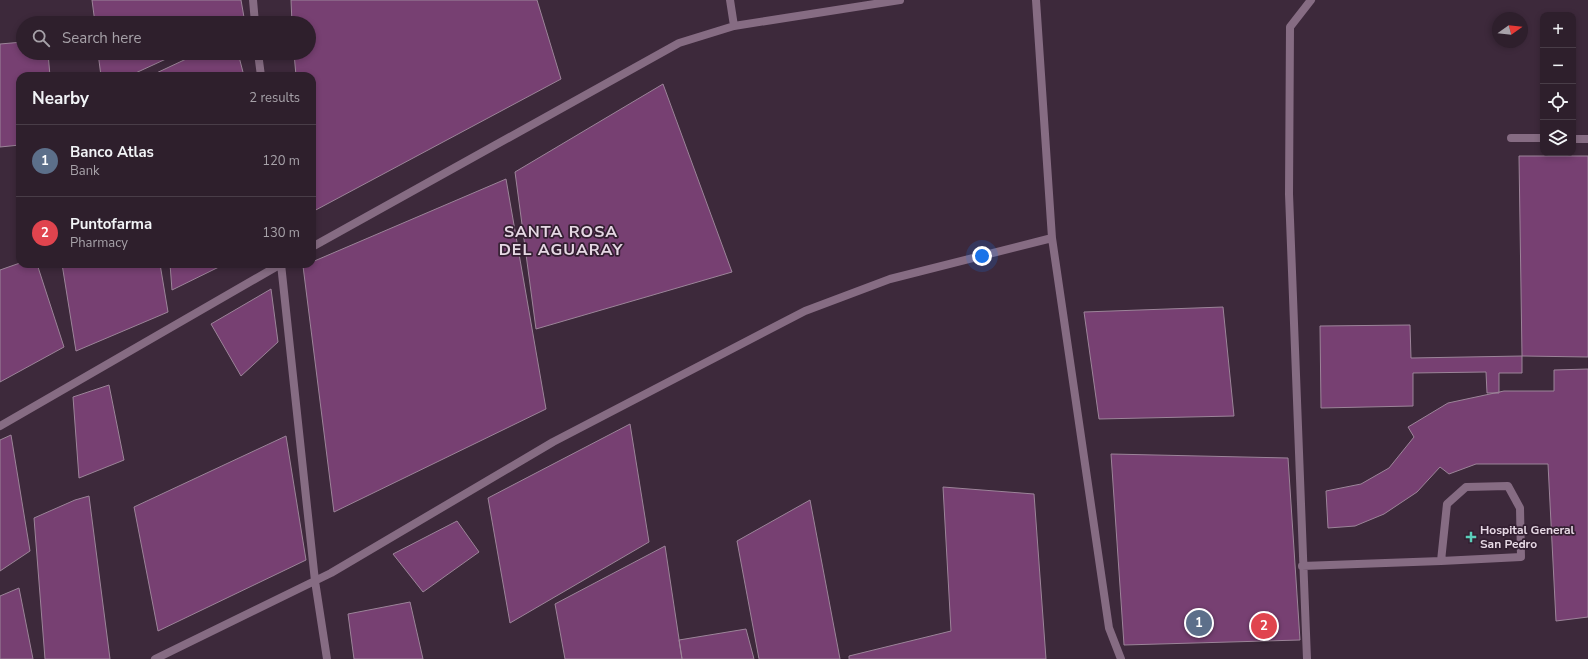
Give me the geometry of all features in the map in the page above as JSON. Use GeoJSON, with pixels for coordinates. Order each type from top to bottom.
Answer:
{"type":"FeatureCollection","features":[{"type":"Feature","properties":{"kind":"street"},"geometry":{"type":"LineString","coordinates":[[253,0],[254,16]]}},
{"type":"Feature","properties":{"kind":"street"},"geometry":{"type":"LineString","coordinates":[[730,0],[734,26]]}},
{"type":"Feature","properties":{"kind":"street"},"geometry":{"type":"LineString","coordinates":[[316,245],[679,44],[734,26],[900,0]]}},
{"type":"Feature","properties":{"kind":"street"},"geometry":{"type":"LineString","coordinates":[[1036,0],[1052,238],[1109,628],[1122,659]]}},
{"type":"Feature","properties":{"kind":"street"},"geometry":{"type":"LineString","coordinates":[[1306,659],[1288,194],[1290,27],[1311,0]]}},
{"type":"Feature","properties":{"kind":"street"},"geometry":{"type":"LineString","coordinates":[[259,60],[260,72]]}},
{"type":"Feature","properties":{"kind":"street"},"geometry":{"type":"LineString","coordinates":[[1512,138],[1540,138]]}},
{"type":"Feature","properties":{"kind":"street"},"geometry":{"type":"LineString","coordinates":[[1576,139],[1588,139]]}},
{"type":"Feature","properties":{"kind":"street"},"geometry":{"type":"LineString","coordinates":[[155,659],[316,581],[553,442],[805,310],[890,279],[1052,238]]}},
{"type":"Feature","properties":{"kind":"street"},"geometry":{"type":"LineString","coordinates":[[0,426],[274,268]]}},
{"type":"Feature","properties":{"kind":"street"},"geometry":{"type":"LineString","coordinates":[[281,268],[316,581],[327,659]]}},
{"type":"Feature","properties":{"kind":"street"},"geometry":{"type":"LineString","coordinates":[[1302,566],[1441,561],[1521,557],[1520,508],[1508,486],[1466,487],[1447,504],[1441,561]]}},
{"type":"Feature","properties":{"kind":"building"},"geometry":{"type":"Polygon","coordinates":[[[92,0],[241,0],[244,16],[94,16],[92,0]]]}},
{"type":"Feature","properties":{"kind":"building"},"geometry":{"type":"Polygon","coordinates":[[[291,0],[537,0],[561,79],[316,210],[316,72],[296,72],[295,60],[316,60],[316,16],[292,16],[291,0]]]}},
{"type":"Feature","properties":{"kind":"building"},"geometry":{"type":"Polygon","coordinates":[[[16,43],[16,60],[49,60],[50,72],[16,72],[16,145],[0,147],[0,44],[16,43]]]}},
{"type":"Feature","properties":{"kind":"building"},"geometry":{"type":"Polygon","coordinates":[[[99,60],[164,60],[138,72],[100,72],[99,60]]]}},
{"type":"Feature","properties":{"kind":"building"},"geometry":{"type":"Polygon","coordinates":[[[184,60],[240,60],[243,72],[159,72],[184,60]]]}},
{"type":"Feature","properties":{"kind":"building"},"geometry":{"type":"Polygon","coordinates":[[[663,84],[732,272],[536,329],[515,172],[663,84]]]}},
{"type":"Feature","properties":{"kind":"building"},"geometry":{"type":"Polygon","coordinates":[[[1519,156],[1588,156],[1588,357],[1522,356],[1519,156]]]}},
{"type":"Feature","properties":{"kind":"building"},"geometry":{"type":"Polygon","coordinates":[[[506,179],[546,409],[334,512],[303,268],[316,268],[316,260],[506,179]]]}},
{"type":"Feature","properties":{"kind":"building"},"geometry":{"type":"Polygon","coordinates":[[[16,264],[16,268],[38,268],[64,347],[0,382],[0,270],[16,264]]]}},
{"type":"Feature","properties":{"kind":"building"},"geometry":{"type":"Polygon","coordinates":[[[63,268],[161,268],[168,312],[76,351],[63,268]]]}},
{"type":"Feature","properties":{"kind":"building"},"geometry":{"type":"Polygon","coordinates":[[[170,268],[217,268],[172,290],[170,268]]]}},
{"type":"Feature","properties":{"kind":"building"},"geometry":{"type":"Polygon","coordinates":[[[271,289],[278,342],[241,376],[211,324],[271,289]]]}},
{"type":"Feature","properties":{"kind":"building"},"geometry":{"type":"Polygon","coordinates":[[[1223,307],[1234,416],[1099,419],[1084,312],[1223,307]]]}},
{"type":"Feature","properties":{"kind":"building"},"geometry":{"type":"Polygon","coordinates":[[[1410,325],[1411,358],[1522,356],[1522,373],[1499,373],[1499,393],[1487,393],[1486,372],[1413,373],[1413,406],[1321,408],[1320,326],[1410,325]]]}},
{"type":"Feature","properties":{"kind":"building"},"geometry":{"type":"Polygon","coordinates":[[[1588,369],[1588,617],[1556,621],[1548,464],[1476,464],[1449,474],[1440,467],[1417,492],[1384,514],[1355,526],[1328,528],[1326,491],[1361,484],[1389,468],[1414,437],[1408,427],[1448,403],[1504,391],[1554,391],[1554,370],[1588,369]]]}},
{"type":"Feature","properties":{"kind":"building"},"geometry":{"type":"Polygon","coordinates":[[[109,385],[124,460],[79,478],[73,397],[109,385]]]}},
{"type":"Feature","properties":{"kind":"building"},"geometry":{"type":"Polygon","coordinates":[[[630,424],[649,542],[510,623],[488,498],[630,424]]]}},
{"type":"Feature","properties":{"kind":"building"},"geometry":{"type":"Polygon","coordinates":[[[11,435],[30,551],[0,571],[0,440],[11,435]]]}},
{"type":"Feature","properties":{"kind":"building"},"geometry":{"type":"Polygon","coordinates":[[[286,436],[306,560],[158,631],[134,507],[286,436]]]}},
{"type":"Feature","properties":{"kind":"building"},"geometry":{"type":"Polygon","coordinates":[[[1111,454],[1288,458],[1300,640],[1124,645],[1111,454]]]}},
{"type":"Feature","properties":{"kind":"building"},"geometry":{"type":"Polygon","coordinates":[[[943,487],[1034,494],[1046,659],[849,659],[849,656],[951,631],[943,487]]]}},
{"type":"Feature","properties":{"kind":"building"},"geometry":{"type":"Polygon","coordinates":[[[89,496],[110,659],[45,659],[34,518],[75,500],[89,496]]]}},
{"type":"Feature","properties":{"kind":"building"},"geometry":{"type":"Polygon","coordinates":[[[810,500],[840,659],[759,659],[737,541],[810,500]]]}},
{"type":"Feature","properties":{"kind":"building"},"geometry":{"type":"Polygon","coordinates":[[[457,521],[479,552],[423,592],[393,554],[457,521]]]}},
{"type":"Feature","properties":{"kind":"building"},"geometry":{"type":"Polygon","coordinates":[[[665,546],[682,659],[565,659],[555,604],[665,546]]]}},
{"type":"Feature","properties":{"kind":"building"},"geometry":{"type":"Polygon","coordinates":[[[19,588],[33,659],[0,659],[0,596],[19,588]]]}},
{"type":"Feature","properties":{"kind":"building"},"geometry":{"type":"Polygon","coordinates":[[[410,602],[423,659],[354,659],[348,614],[410,602]]]}},
{"type":"Feature","properties":{"kind":"building"},"geometry":{"type":"Polygon","coordinates":[[[746,629],[754,659],[682,659],[679,640],[746,629]]]}},
{"type":"Feature","properties":{"kind":"place","name":"Hospital General San Pedro"},"geometry":{"type":"Point","coordinates":[1471,537]}},
{"type":"Feature","properties":{"kind":"place","name":"Banco Atlas"},"geometry":{"type":"Point","coordinates":[1199,623]}},
{"type":"Feature","properties":{"kind":"place","name":"Puntofarma"},"geometry":{"type":"Point","coordinates":[1264,626]}},
{"type":"Feature","properties":{"kind":"district","name":"SANTA ROSA DEL AGUARAY"},"geometry":{"type":"Point","coordinates":[561,241]}}]}
